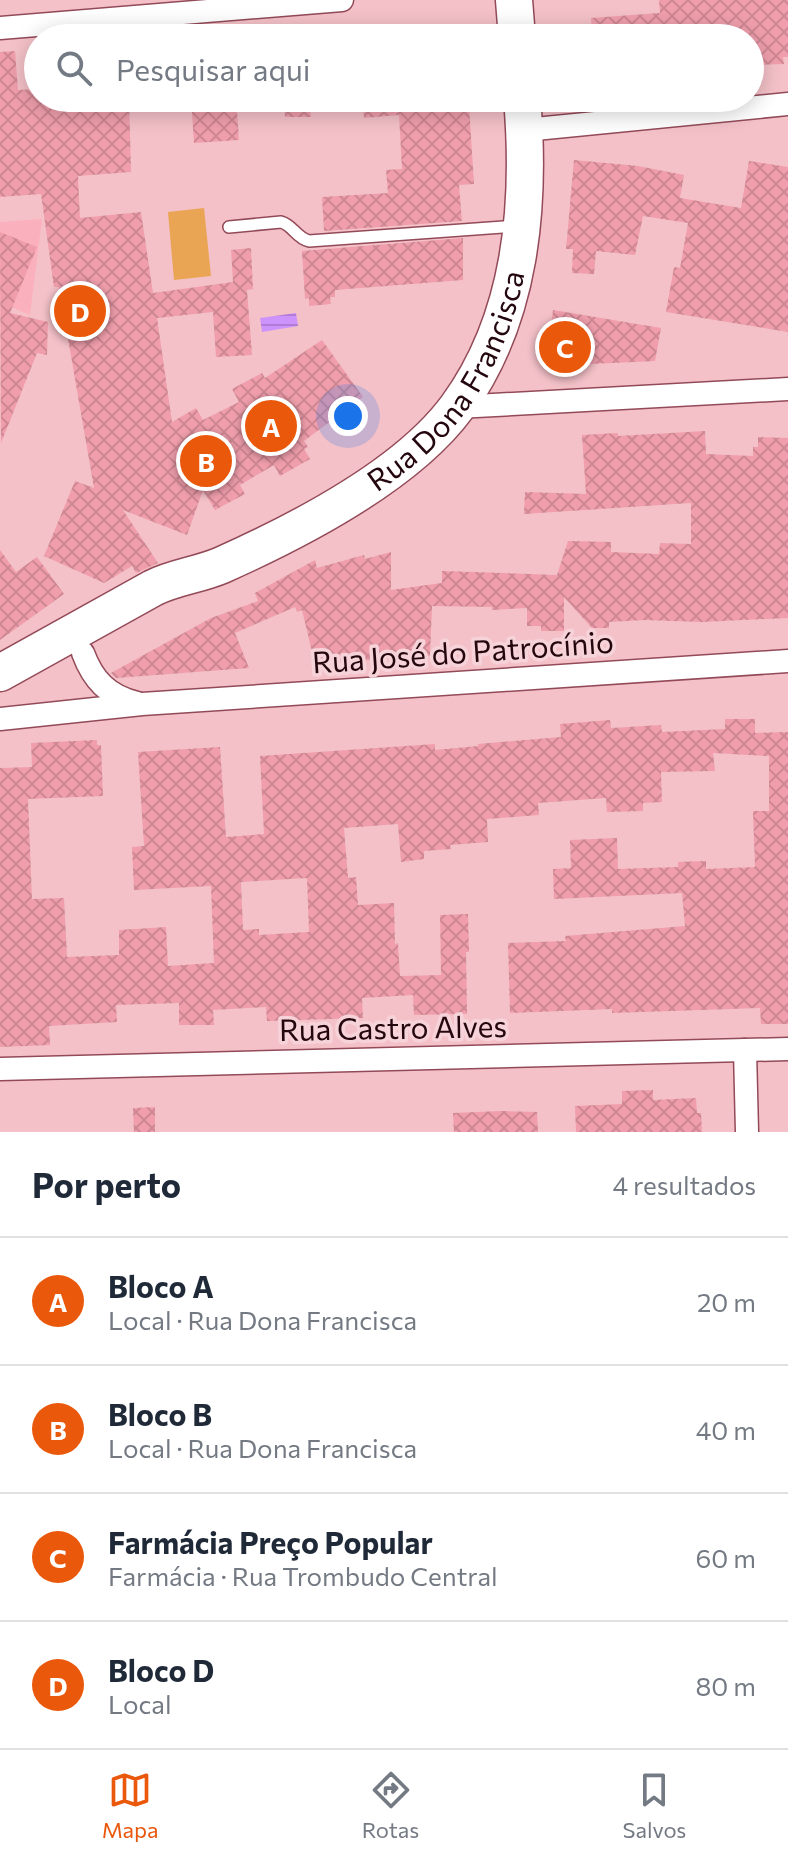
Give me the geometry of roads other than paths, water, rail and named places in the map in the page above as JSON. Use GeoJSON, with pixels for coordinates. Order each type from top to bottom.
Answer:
{"type":"FeatureCollection","features":[{"type":"Feature","properties":{"kind":"main road"},"geometry":{"type":"LineString","coordinates":[[514,0],[516,24]]}},
{"type":"Feature","properties":{"kind":"main road","name":"Rua Dona Francisca"},"geometry":{"type":"LineString","coordinates":[[0,673],[179,599],[219,566],[297,527],[380,478],[429,438],[457,407],[482,364],[511,295],[526,186],[523,114]]}},
{"type":"Feature","properties":{"kind":"main road","name":"Rua Dona Francisca"},"geometry":{"type":"LineString","coordinates":[[0,697],[78,643]]}},
{"type":"Feature","properties":{"kind":"street"},"geometry":{"type":"LineString","coordinates":[[49,24],[342,0]]}},
{"type":"Feature","properties":{"kind":"street"},"geometry":{"type":"LineString","coordinates":[[0,28],[24,26]]}},
{"type":"Feature","properties":{"kind":"street"},"geometry":{"type":"LineString","coordinates":[[764,105],[788,104]]}},
{"type":"Feature","properties":{"kind":"street"},"geometry":{"type":"LineString","coordinates":[[523,114],[576,112]]}},
{"type":"Feature","properties":{"kind":"street"},"geometry":{"type":"LineString","coordinates":[[457,407],[788,389]]}},
{"type":"Feature","properties":{"kind":"street","name":"Rua José do Patrocínio"},"geometry":{"type":"LineString","coordinates":[[78,643],[90,672],[104,688],[122,699],[142,704]]}},
{"type":"Feature","properties":{"kind":"street","name":"Rua José do Patrocínio"},"geometry":{"type":"LineString","coordinates":[[0,719],[142,704],[788,661]]}},
{"type":"Feature","properties":{"kind":"street","name":"Rua Castro Alves"},"geometry":{"type":"LineString","coordinates":[[0,1069],[788,1049]]}},
{"type":"Feature","properties":{"kind":"street"},"geometry":{"type":"LineString","coordinates":[[745,1050],[747,1132]]}},
{"type":"Feature","properties":{"kind":"lane"},"geometry":{"type":"LineString","coordinates":[[229,227],[281,222],[309,241],[522,226]]}},
{"type":"Feature","properties":{"kind":"place","name":"Bloco D"},"geometry":{"type":"Point","coordinates":[80,311]}},
{"type":"Feature","properties":{"kind":"place","name":"Farmácia Preço Popular"},"geometry":{"type":"Point","coordinates":[565,347]}},
{"type":"Feature","properties":{"kind":"place","name":"Bloco A"},"geometry":{"type":"Point","coordinates":[271,426]}},
{"type":"Feature","properties":{"kind":"place","name":"Bloco B"},"geometry":{"type":"Point","coordinates":[206,461]}}]}
